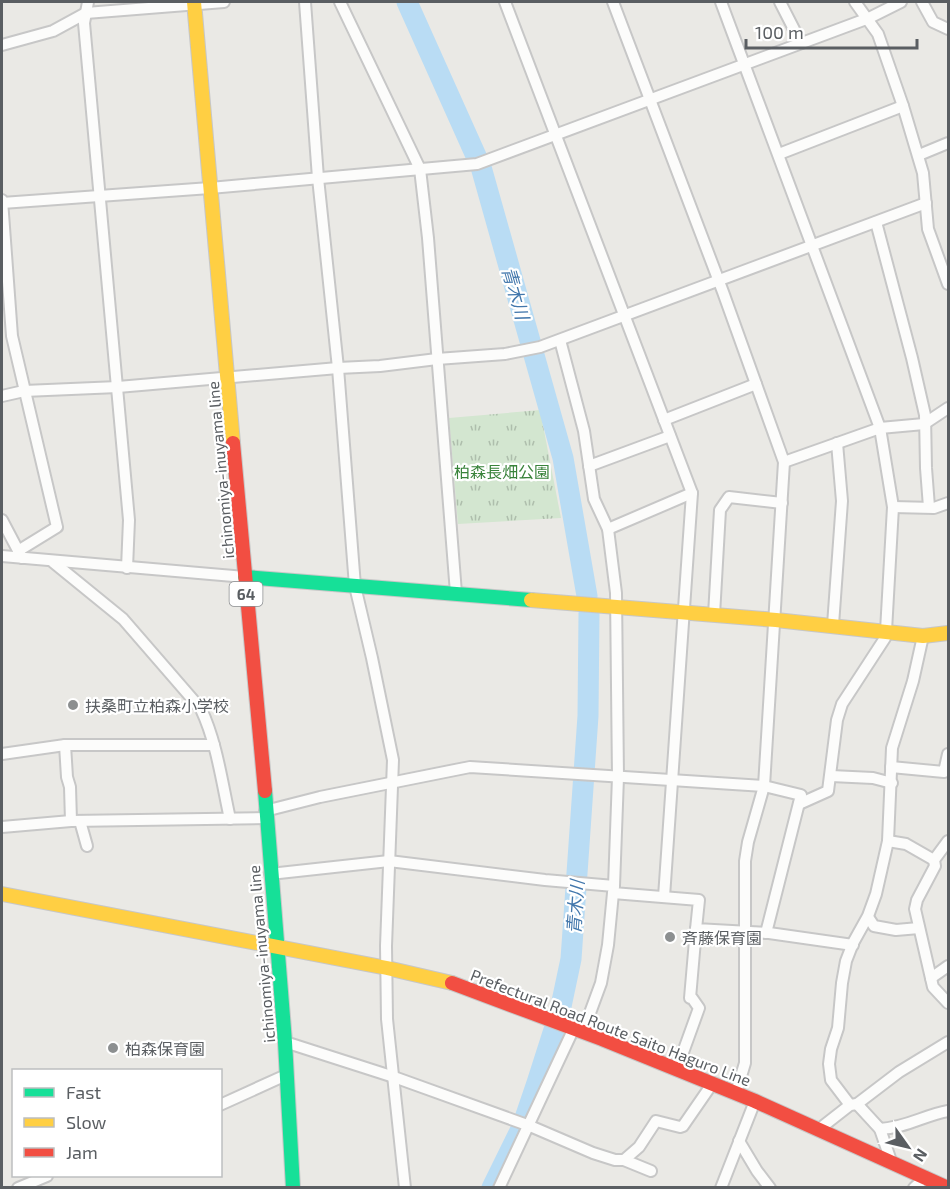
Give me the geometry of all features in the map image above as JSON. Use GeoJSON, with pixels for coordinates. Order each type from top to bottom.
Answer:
{"type":"FeatureCollection","features":[{"type":"Feature","properties":{"kind":"main road","name":"ichinomiya-inuyama line"},"geometry":{"type":"LineString","coordinates":[[194,3],[229,379],[285,1042],[293,1188]]}},
{"type":"Feature","properties":{"kind":"main road"},"geometry":{"type":"LineString","coordinates":[[245,577],[776,620],[923,636],[948,633]]}},
{"type":"Feature","properties":{"kind":"main road","name":"Prefectural Road Route Saito Haguro Line"},"geometry":{"type":"LineString","coordinates":[[2,894],[276,946],[462,985],[755,1101],[948,1188]]}},
{"type":"Feature","properties":{"kind":"street"},"geometry":{"type":"LineString","coordinates":[[88,2],[84,23],[129,520],[127,568]]}},
{"type":"Feature","properties":{"kind":"street"},"geometry":{"type":"LineString","coordinates":[[2,45],[53,31],[86,13],[224,2]]}},
{"type":"Feature","properties":{"kind":"street"},"geometry":{"type":"LineString","coordinates":[[306,2],[318,178],[338,368],[355,586],[393,760],[387,1019],[405,1188]]}},
{"type":"Feature","properties":{"kind":"street"},"geometry":{"type":"LineString","coordinates":[[340,2],[420,169],[428,238],[456,593]]}},
{"type":"Feature","properties":{"kind":"street"},"geometry":{"type":"LineString","coordinates":[[506,2],[692,494],[664,897]]}},
{"type":"Feature","properties":{"kind":"street"},"geometry":{"type":"LineString","coordinates":[[613,2],[718,279],[784,462],[764,786],[745,861],[745,1063],[735,1093]]}},
{"type":"Feature","properties":{"kind":"street"},"geometry":{"type":"LineString","coordinates":[[721,2],[880,428],[893,507],[885,638],[842,704],[836,727],[828,791],[799,804]]}},
{"type":"Feature","properties":{"kind":"street"},"geometry":{"type":"LineString","coordinates":[[780,2],[801,43]]}},
{"type":"Feature","properties":{"kind":"street"},"geometry":{"type":"LineString","coordinates":[[855,2],[878,34],[920,155],[928,229],[948,284]]}},
{"type":"Feature","properties":{"kind":"street"},"geometry":{"type":"LineString","coordinates":[[20,555],[57,527],[12,336],[2,202],[210,188],[477,164],[868,18],[901,2]]}},
{"type":"Feature","properties":{"kind":"street"},"geometry":{"type":"LineString","coordinates":[[922,2],[933,22],[948,29]]}},
{"type":"Feature","properties":{"kind":"street"},"geometry":{"type":"LineString","coordinates":[[778,154],[903,106]]}},
{"type":"Feature","properties":{"kind":"street"},"geometry":{"type":"LineString","coordinates":[[920,155],[948,143]]}},
{"type":"Feature","properties":{"kind":"street"},"geometry":{"type":"LineString","coordinates":[[2,396],[24,391],[118,387],[380,366],[505,354],[540,347],[718,279],[926,204]]}},
{"type":"Feature","properties":{"kind":"street"},"geometry":{"type":"LineString","coordinates":[[876,222],[925,415],[930,507]]}},
{"type":"Feature","properties":{"kind":"street"},"geometry":{"type":"LineString","coordinates":[[499,1188],[601,983],[608,945],[613,889],[618,777],[616,607],[608,529],[594,499],[584,431],[560,340]]}},
{"type":"Feature","properties":{"kind":"street"},"geometry":{"type":"LineString","coordinates":[[664,420],[756,384]]}},
{"type":"Feature","properties":{"kind":"street"},"geometry":{"type":"LineString","coordinates":[[784,462],[880,428],[924,424],[948,408]]}},
{"type":"Feature","properties":{"kind":"street"},"geometry":{"type":"LineString","coordinates":[[589,466],[670,436]]}},
{"type":"Feature","properties":{"kind":"street"},"geometry":{"type":"LineString","coordinates":[[833,626],[842,501],[837,443]]}},
{"type":"Feature","properties":{"kind":"street"},"geometry":{"type":"LineString","coordinates":[[608,529],[692,494]]}},
{"type":"Feature","properties":{"kind":"street"},"geometry":{"type":"LineString","coordinates":[[714,615],[720,510],[729,497],[782,503]]}},
{"type":"Feature","properties":{"kind":"street"},"geometry":{"type":"LineString","coordinates":[[893,507],[930,507],[948,503]]}},
{"type":"Feature","properties":{"kind":"street"},"geometry":{"type":"LineString","coordinates":[[2,520],[20,555]]}},
{"type":"Feature","properties":{"kind":"street"},"geometry":{"type":"LineString","coordinates":[[2,556],[20,555],[53,562],[245,577]]}},
{"type":"Feature","properties":{"kind":"street"},"geometry":{"type":"LineString","coordinates":[[53,562],[123,619],[201,709],[214,745],[230,819]]}},
{"type":"Feature","properties":{"kind":"street"},"geometry":{"type":"LineString","coordinates":[[891,1161],[880,1129],[831,1080],[829,1064],[838,1028],[842,983],[853,945],[868,917],[876,894],[888,841],[893,743],[913,681],[923,636]]}},
{"type":"Feature","properties":{"kind":"street"},"geometry":{"type":"LineString","coordinates":[[2,754],[65,745],[214,745]]}},
{"type":"Feature","properties":{"kind":"street"},"geometry":{"type":"LineString","coordinates":[[65,745],[67,777],[75,821],[87,846]]}},
{"type":"Feature","properties":{"kind":"street"},"geometry":{"type":"LineString","coordinates":[[891,767],[944,772],[948,754]]}},
{"type":"Feature","properties":{"kind":"street"},"geometry":{"type":"LineString","coordinates":[[2,827],[75,821],[230,819],[266,815],[320,797],[470,766],[764,786],[801,795],[766,933]]}},
{"type":"Feature","properties":{"kind":"street"},"geometry":{"type":"LineString","coordinates":[[831,776],[873,778],[892,783]]}},
{"type":"Feature","properties":{"kind":"street"},"geometry":{"type":"LineString","coordinates":[[888,841],[906,844],[934,860]]}},
{"type":"Feature","properties":{"kind":"street"},"geometry":{"type":"LineString","coordinates":[[948,841],[934,860],[935,866],[917,900],[915,909],[933,987],[948,1003]]}},
{"type":"Feature","properties":{"kind":"street"},"geometry":{"type":"LineString","coordinates":[[270,874],[389,861],[699,900],[690,998],[699,1008],[677,1069]]}},
{"type":"Feature","properties":{"kind":"street"},"geometry":{"type":"LineString","coordinates":[[868,917],[874,926],[896,930],[919,928]]}},
{"type":"Feature","properties":{"kind":"street"},"geometry":{"type":"LineString","coordinates":[[696,929],[766,933],[853,945]]}},
{"type":"Feature","properties":{"kind":"street"},"geometry":{"type":"LineString","coordinates":[[931,978],[948,966]]}},
{"type":"Feature","properties":{"kind":"street"},"geometry":{"type":"LineString","coordinates":[[285,1042],[394,1077],[530,1126],[593,1153],[615,1160],[624,1160],[651,1171]]}},
{"type":"Feature","properties":{"kind":"street"},"geometry":{"type":"LineString","coordinates":[[818,1130],[899,1072],[948,1042]]}},
{"type":"Feature","properties":{"kind":"street"},"geometry":{"type":"LineString","coordinates":[[222,1103],[286,1075]]}},
{"type":"Feature","properties":{"kind":"street"},"geometry":{"type":"LineString","coordinates":[[624,1160],[639,1147],[656,1121],[683,1126],[712,1084]]}},
{"type":"Feature","properties":{"kind":"street"},"geometry":{"type":"LineString","coordinates":[[721,1188],[755,1101]]}},
{"type":"Feature","properties":{"kind":"street"},"geometry":{"type":"LineString","coordinates":[[880,1129],[898,1128],[948,1111]]}},
{"type":"Feature","properties":{"kind":"street"},"geometry":{"type":"LineString","coordinates":[[739,1141],[770,1188]]}},
{"type":"Feature","properties":{"kind":"street"},"geometry":{"type":"LineString","coordinates":[[18,1188],[45,1177]]}},
{"type":"Feature","properties":{"kind":"street"},"geometry":{"type":"LineString","coordinates":[[914,1188],[926,1177]]}},
{"type":"Feature","properties":{"kind":"green space","name":"柏森長畑公園"},"geometry":{"type":"Polygon","coordinates":[[[540,410],[561,518],[458,524],[449,418],[540,410]]]}},
{"type":"Feature","properties":{"kind":"waterway","name":"青木川"},"geometry":{"type":"LineString","coordinates":[[407,2],[481,167],[563,458],[587,596]]}},
{"type":"Feature","properties":{"kind":"waterway","name":"青木川"},"geometry":{"type":"LineString","coordinates":[[492,1188],[522,1127],[560,1011],[571,959],[588,716],[589,613]]}},
{"type":"Feature","properties":{"kind":"traffic: fast"},"geometry":{"type":"LineString","coordinates":[[245,577],[531,600]]}},
{"type":"Feature","properties":{"kind":"traffic: fast"},"geometry":{"type":"LineString","coordinates":[[265,791],[285,1042],[293,1188]]}},
{"type":"Feature","properties":{"kind":"traffic: slow"},"geometry":{"type":"LineString","coordinates":[[194,2],[233,443]]}},
{"type":"Feature","properties":{"kind":"traffic: slow"},"geometry":{"type":"LineString","coordinates":[[531,600],[776,620],[923,636],[948,633]]}},
{"type":"Feature","properties":{"kind":"traffic: slow"},"geometry":{"type":"LineString","coordinates":[[2,894],[387,968],[452,983]]}},
{"type":"Feature","properties":{"kind":"traffic: jam"},"geometry":{"type":"LineString","coordinates":[[233,443],[265,791]]}},
{"type":"Feature","properties":{"kind":"traffic: jam"},"geometry":{"type":"LineString","coordinates":[[452,983],[602,1039],[755,1101],[948,1188]]}},
{"type":"Feature","properties":{"kind":"place","name":"扶桑町立柏森小学校"},"geometry":{"type":"Point","coordinates":[73,705]}},
{"type":"Feature","properties":{"kind":"place","name":"斉藤保育園"},"geometry":{"type":"Point","coordinates":[670,937]}},
{"type":"Feature","properties":{"kind":"place","name":"柏森保育園"},"geometry":{"type":"Point","coordinates":[113,1048]}}]}
